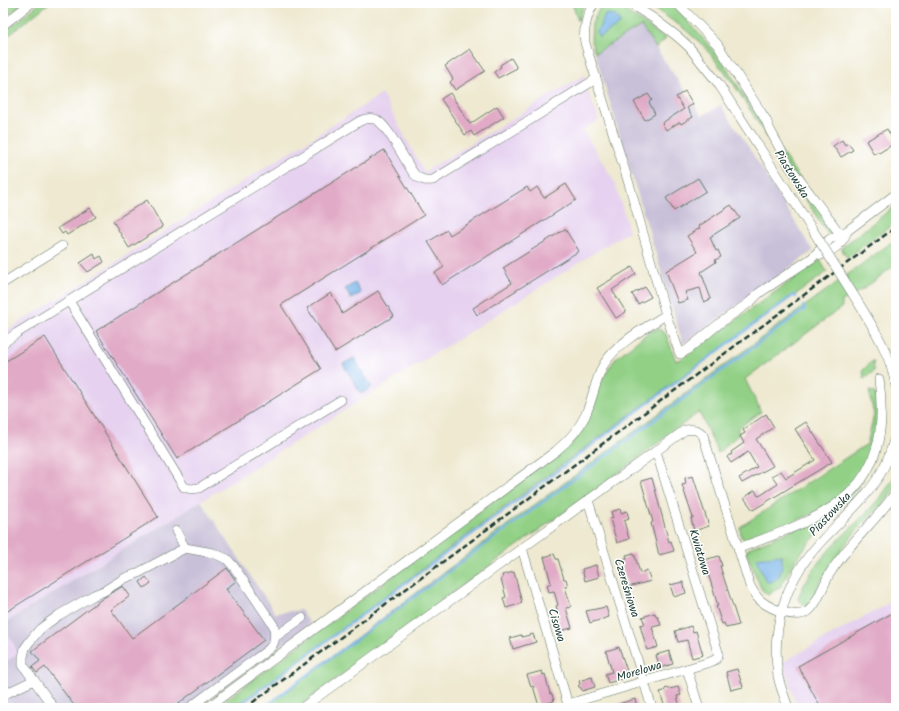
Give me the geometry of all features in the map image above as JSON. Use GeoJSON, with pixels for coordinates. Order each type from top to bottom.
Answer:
{"type":"FeatureCollection","features":[{"type":"Feature","properties":{"kind":"street"},"geometry":{"type":"LineString","coordinates":[[3,25],[31,3]]}},
{"type":"Feature","properties":{"kind":"street"},"geometry":{"type":"LineString","coordinates":[[594,3],[586,23],[584,38],[630,187],[666,315],[680,354],[750,302],[759,293],[812,258],[830,239],[843,232],[896,194]]}},
{"type":"Feature","properties":{"kind":"street","name":"Piastowska"},"geometry":{"type":"LineString","coordinates":[[629,3],[653,18],[678,37],[714,77],[758,143],[876,331],[890,362],[896,387]]}},
{"type":"Feature","properties":{"kind":"street"},"geometry":{"type":"LineString","coordinates":[[676,3],[717,44],[766,120],[790,167],[843,232]]}},
{"type":"Feature","properties":{"kind":"street"},"geometry":{"type":"LineString","coordinates":[[3,344],[69,301],[360,121],[369,118],[378,121],[386,129],[414,174],[420,179],[426,181],[433,180],[596,79]]}},
{"type":"Feature","properties":{"kind":"street"},"geometry":{"type":"LineString","coordinates":[[3,283],[62,246]]}},
{"type":"Feature","properties":{"kind":"street"},"geometry":{"type":"LineString","coordinates":[[69,301],[184,487],[191,489],[199,488],[340,400]]}},
{"type":"Feature","properties":{"kind":"street"},"geometry":{"type":"LineString","coordinates":[[207,708],[556,451],[573,436],[580,426],[598,376],[613,353],[623,344],[666,315]]}},
{"type":"Feature","properties":{"kind":"street"},"geometry":{"type":"LineString","coordinates":[[738,548],[804,523],[828,510],[847,496],[859,482],[873,459],[879,439],[882,402],[879,380]]}},
{"type":"Feature","properties":{"kind":"street"},"geometry":{"type":"LineString","coordinates":[[302,708],[685,430],[694,429],[700,431],[703,435],[750,586],[754,593],[760,600],[768,605],[791,614],[803,614],[812,608],[840,557],[851,543],[885,508],[896,492]]}},
{"type":"Feature","properties":{"kind":"street","name":"Piastowska"},"geometry":{"type":"LineString","coordinates":[[788,708],[779,677],[776,650],[781,611],[786,594],[808,557],[877,480],[885,465],[896,433]]}},
{"type":"Feature","properties":{"kind":"street","name":"Kwiatowa"},"geometry":{"type":"LineString","coordinates":[[656,451],[718,652],[716,660]]}},
{"type":"Feature","properties":{"kind":"street","name":"Czereśniowa"},"geometry":{"type":"LineString","coordinates":[[588,500],[652,708]]}},
{"type":"Feature","properties":{"kind":"street"},"geometry":{"type":"LineString","coordinates":[[176,531],[185,548]]}},
{"type":"Feature","properties":{"kind":"street"},"geometry":{"type":"LineString","coordinates":[[54,708],[23,665],[22,658],[25,648],[30,641],[40,629],[59,615],[125,578],[136,574],[185,548],[213,553],[227,559],[274,626],[275,637],[273,645],[269,649],[189,708]]}},
{"type":"Feature","properties":{"kind":"street","name":"Cisowa"},"geometry":{"type":"LineString","coordinates":[[522,548],[569,706]]}},
{"type":"Feature","properties":{"kind":"street"},"geometry":{"type":"LineString","coordinates":[[275,637],[302,618]]}},
{"type":"Feature","properties":{"kind":"street","name":"Morelowa"},"geometry":{"type":"LineString","coordinates":[[569,706],[716,660]]}},
{"type":"Feature","properties":{"kind":"street"},"geometry":{"type":"LineString","coordinates":[[687,669],[699,708]]}},
{"type":"Feature","properties":{"kind":"street"},"geometry":{"type":"LineString","coordinates":[[3,695],[34,680]]}},
{"type":"Feature","properties":{"kind":"shaded area"},"geometry":{"type":"Polygon","coordinates":[[[641,26],[702,116],[721,105],[813,251],[683,344],[595,53],[641,26]]]}},
{"type":"Feature","properties":{"kind":"shaded area"},"geometry":{"type":"Polygon","coordinates":[[[584,75],[586,87],[599,120],[415,234],[583,130],[615,183],[629,231],[201,501],[4,623],[19,654],[3,662],[3,333],[382,94],[424,172],[584,75]]]}},
{"type":"Feature","properties":{"kind":"shaded area"},"geometry":{"type":"Polygon","coordinates":[[[201,501],[275,613],[301,610],[310,624],[196,708],[3,708],[3,662],[19,654],[3,624],[201,501]]]}},
{"type":"Feature","properties":{"kind":"shaded area"},"geometry":{"type":"Polygon","coordinates":[[[896,599],[896,708],[797,708],[783,662],[896,599]]]}},
{"type":"Feature","properties":{"kind":"green space"},"geometry":{"type":"Polygon","coordinates":[[[3,3],[23,3],[3,19],[3,3]]]}},
{"type":"Feature","properties":{"kind":"green space"},"geometry":{"type":"Polygon","coordinates":[[[40,3],[49,3],[3,40],[3,34],[40,3]]]}},
{"type":"Feature","properties":{"kind":"green space"},"geometry":{"type":"Polygon","coordinates":[[[572,3],[584,3],[578,21],[572,3]]]}},
{"type":"Feature","properties":{"kind":"green space"},"geometry":{"type":"Polygon","coordinates":[[[614,3],[666,39],[656,48],[641,26],[595,53],[591,40],[592,24],[599,9],[604,5],[614,3]]]}},
{"type":"Feature","properties":{"kind":"green space"},"geometry":{"type":"Polygon","coordinates":[[[646,3],[671,3],[723,62],[767,132],[836,230],[829,236],[733,83],[704,46],[682,27],[646,3]]]}},
{"type":"Feature","properties":{"kind":"green space"},"geometry":{"type":"Polygon","coordinates":[[[896,205],[896,222],[847,258],[841,248],[896,205]]]}},
{"type":"Feature","properties":{"kind":"green space"},"geometry":{"type":"Polygon","coordinates":[[[896,239],[896,264],[865,288],[842,301],[842,307],[745,379],[761,412],[738,428],[738,435],[718,453],[699,412],[297,708],[263,708],[499,531],[896,239]]]}},
{"type":"Feature","properties":{"kind":"green space"},"geometry":{"type":"Polygon","coordinates":[[[820,260],[827,272],[604,434],[237,708],[215,708],[572,443],[584,428],[600,382],[616,358],[650,331],[659,329],[666,334],[676,361],[681,359],[820,260]]]}},
{"type":"Feature","properties":{"kind":"green space"},"geometry":{"type":"Polygon","coordinates":[[[873,360],[874,371],[864,379],[863,370],[873,360]]]}},
{"type":"Feature","properties":{"kind":"green space"},"geometry":{"type":"Polygon","coordinates":[[[869,391],[874,392],[879,405],[877,436],[864,467],[845,493],[828,506],[769,534],[762,534],[747,540],[741,537],[740,527],[867,444],[874,415],[869,391]]]}},
{"type":"Feature","properties":{"kind":"green space"},"geometry":{"type":"Polygon","coordinates":[[[896,473],[896,486],[886,501],[856,531],[842,549],[817,587],[811,602],[806,607],[798,599],[816,565],[839,539],[876,502],[896,473]]]}},
{"type":"Feature","properties":{"kind":"green space"},"geometry":{"type":"Polygon","coordinates":[[[860,484],[804,549],[791,567],[781,586],[768,595],[762,590],[746,553],[749,548],[812,522],[860,484]]]}},
{"type":"Feature","properties":{"kind":"water"},"geometry":{"type":"Polygon","coordinates":[[[609,14],[615,16],[621,24],[599,37],[597,32],[605,15],[609,14]]]}},
{"type":"Feature","properties":{"kind":"water"},"geometry":{"type":"Polygon","coordinates":[[[355,283],[361,293],[351,299],[345,289],[355,283]]]}},
{"type":"Feature","properties":{"kind":"water"},"geometry":{"type":"Polygon","coordinates":[[[354,358],[372,387],[361,394],[343,364],[354,358]]]}},
{"type":"Feature","properties":{"kind":"water"},"geometry":{"type":"Polygon","coordinates":[[[782,555],[779,577],[772,581],[766,582],[756,558],[782,555]]]}},
{"type":"Feature","properties":{"kind":"building"},"geometry":{"type":"Polygon","coordinates":[[[470,49],[485,71],[455,90],[450,82],[453,79],[445,66],[470,49]]]}},
{"type":"Feature","properties":{"kind":"building"},"geometry":{"type":"Polygon","coordinates":[[[511,58],[517,68],[498,78],[494,72],[501,67],[500,65],[511,58]]]}},
{"type":"Feature","properties":{"kind":"building"},"geometry":{"type":"Polygon","coordinates":[[[685,91],[693,104],[687,108],[693,117],[666,130],[662,123],[684,109],[676,97],[685,91]]]}},
{"type":"Feature","properties":{"kind":"building"},"geometry":{"type":"Polygon","coordinates":[[[450,93],[470,124],[497,106],[504,117],[474,136],[471,131],[465,135],[441,99],[450,93]]]}},
{"type":"Feature","properties":{"kind":"building"},"geometry":{"type":"Polygon","coordinates":[[[648,94],[652,100],[649,102],[655,114],[645,120],[634,102],[648,94]]]}},
{"type":"Feature","properties":{"kind":"building"},"geometry":{"type":"Polygon","coordinates":[[[887,129],[895,143],[879,153],[878,151],[874,154],[866,141],[887,129]]]}},
{"type":"Feature","properties":{"kind":"building"},"geometry":{"type":"Polygon","coordinates":[[[842,140],[845,145],[848,143],[853,150],[841,157],[833,146],[842,140]]]}},
{"type":"Feature","properties":{"kind":"building"},"geometry":{"type":"Polygon","coordinates":[[[384,150],[424,215],[281,305],[321,369],[177,459],[96,331],[384,150]]]}},
{"type":"Feature","properties":{"kind":"building"},"geometry":{"type":"Polygon","coordinates":[[[698,178],[706,191],[674,211],[666,198],[698,178]]]}},
{"type":"Feature","properties":{"kind":"building"},"geometry":{"type":"Polygon","coordinates":[[[566,184],[576,200],[442,285],[435,273],[444,267],[428,242],[447,230],[450,235],[527,187],[530,192],[537,187],[544,198],[566,184]]]}},
{"type":"Feature","properties":{"kind":"building"},"geometry":{"type":"Polygon","coordinates":[[[147,200],[163,227],[129,248],[113,221],[147,200]]]}},
{"type":"Feature","properties":{"kind":"building"},"geometry":{"type":"Polygon","coordinates":[[[731,205],[740,218],[710,237],[716,251],[718,250],[721,257],[701,272],[711,299],[704,302],[700,288],[685,292],[688,300],[678,303],[666,271],[697,252],[687,236],[700,228],[699,226],[731,205]]]}},
{"type":"Feature","properties":{"kind":"building"},"geometry":{"type":"Polygon","coordinates":[[[90,208],[96,217],[67,235],[65,232],[62,234],[58,228],[90,208]]]}},
{"type":"Feature","properties":{"kind":"building"},"geometry":{"type":"Polygon","coordinates":[[[565,229],[579,251],[477,315],[473,308],[512,283],[503,268],[565,229]]]}},
{"type":"Feature","properties":{"kind":"building"},"geometry":{"type":"Polygon","coordinates":[[[94,254],[96,259],[101,256],[104,262],[88,272],[80,263],[94,254]]]}},
{"type":"Feature","properties":{"kind":"building"},"geometry":{"type":"Polygon","coordinates":[[[632,267],[636,274],[612,290],[626,312],[616,318],[597,288],[632,267]]]}},
{"type":"Feature","properties":{"kind":"building"},"geometry":{"type":"Polygon","coordinates":[[[645,287],[651,297],[638,304],[632,294],[645,287]]]}},
{"type":"Feature","properties":{"kind":"building"},"geometry":{"type":"Polygon","coordinates":[[[378,291],[394,316],[335,352],[307,308],[331,293],[342,314],[378,291]]]}},
{"type":"Feature","properties":{"kind":"building"},"geometry":{"type":"Polygon","coordinates":[[[45,337],[158,517],[3,614],[3,363],[45,337]]]}},
{"type":"Feature","properties":{"kind":"building"},"geometry":{"type":"Polygon","coordinates":[[[766,414],[774,427],[756,439],[773,466],[742,483],[739,478],[757,467],[748,452],[731,463],[727,457],[732,454],[731,452],[744,443],[740,436],[745,433],[743,430],[766,414]]]}},
{"type":"Feature","properties":{"kind":"building"},"geometry":{"type":"Polygon","coordinates":[[[806,422],[832,462],[753,510],[744,498],[755,490],[758,496],[761,495],[778,484],[772,476],[781,471],[786,478],[815,460],[795,429],[806,422]]]}},
{"type":"Feature","properties":{"kind":"building"},"geometry":{"type":"Polygon","coordinates":[[[693,476],[709,526],[694,531],[691,518],[693,518],[682,485],[686,484],[685,478],[693,476]]]}},
{"type":"Feature","properties":{"kind":"building"},"geometry":{"type":"Polygon","coordinates":[[[652,478],[669,542],[671,541],[674,551],[659,555],[651,523],[653,522],[641,481],[652,478]]]}},
{"type":"Feature","properties":{"kind":"building"},"geometry":{"type":"Polygon","coordinates":[[[620,509],[621,513],[627,511],[629,519],[624,521],[629,539],[617,543],[610,519],[613,518],[611,512],[620,509]]]}},
{"type":"Feature","properties":{"kind":"building"},"geometry":{"type":"Polygon","coordinates":[[[634,553],[640,573],[647,570],[651,581],[628,587],[620,560],[627,558],[626,555],[634,553]]]}},
{"type":"Feature","properties":{"kind":"building"},"geometry":{"type":"Polygon","coordinates":[[[554,554],[556,559],[558,559],[564,579],[566,579],[568,586],[565,587],[571,607],[566,608],[572,628],[559,631],[556,621],[560,620],[556,606],[558,605],[554,591],[549,592],[547,585],[551,583],[544,557],[554,554]]]}},
{"type":"Feature","properties":{"kind":"building"},"geometry":{"type":"Polygon","coordinates":[[[719,556],[722,566],[720,566],[739,625],[726,628],[724,623],[722,624],[716,606],[718,606],[704,560],[719,556]]]}},
{"type":"Feature","properties":{"kind":"building"},"geometry":{"type":"Polygon","coordinates":[[[596,565],[599,577],[585,581],[582,569],[596,565]]]}},
{"type":"Feature","properties":{"kind":"building"},"geometry":{"type":"Polygon","coordinates":[[[227,568],[236,581],[226,589],[264,640],[172,708],[76,708],[45,667],[37,673],[32,667],[40,661],[32,651],[103,598],[123,586],[130,596],[111,610],[132,638],[227,568]]]}},
{"type":"Feature","properties":{"kind":"building"},"geometry":{"type":"Polygon","coordinates":[[[514,572],[522,603],[506,608],[503,598],[506,597],[501,579],[503,578],[502,575],[514,572]]]}},
{"type":"Feature","properties":{"kind":"building"},"geometry":{"type":"Polygon","coordinates":[[[146,577],[151,583],[144,588],[140,582],[146,577]]]}},
{"type":"Feature","properties":{"kind":"building"},"geometry":{"type":"Polygon","coordinates":[[[683,582],[686,593],[674,597],[670,585],[683,582]]]}},
{"type":"Feature","properties":{"kind":"building"},"geometry":{"type":"Polygon","coordinates":[[[606,607],[609,617],[590,623],[586,611],[606,607]]]}},
{"type":"Feature","properties":{"kind":"building"},"geometry":{"type":"Polygon","coordinates":[[[896,611],[896,708],[821,708],[798,666],[896,611]]]}},
{"type":"Feature","properties":{"kind":"building"},"geometry":{"type":"Polygon","coordinates":[[[655,613],[661,625],[652,627],[658,647],[647,650],[640,625],[645,624],[642,617],[655,613]]]}},
{"type":"Feature","properties":{"kind":"building"},"geometry":{"type":"Polygon","coordinates":[[[691,626],[693,632],[696,631],[703,655],[692,658],[687,640],[678,642],[675,631],[691,626]]]}},
{"type":"Feature","properties":{"kind":"building"},"geometry":{"type":"Polygon","coordinates":[[[533,634],[536,642],[513,649],[510,638],[533,634]]]}},
{"type":"Feature","properties":{"kind":"building"},"geometry":{"type":"Polygon","coordinates":[[[619,647],[629,677],[608,683],[605,674],[612,672],[606,651],[619,647]]]}},
{"type":"Feature","properties":{"kind":"building"},"geometry":{"type":"Polygon","coordinates":[[[669,651],[673,664],[660,668],[656,655],[669,651]]]}},
{"type":"Feature","properties":{"kind":"building"},"geometry":{"type":"Polygon","coordinates":[[[737,669],[743,687],[731,690],[726,672],[737,669]]]}},
{"type":"Feature","properties":{"kind":"building"},"geometry":{"type":"Polygon","coordinates":[[[542,671],[543,675],[545,674],[550,694],[552,694],[554,701],[539,706],[533,686],[531,687],[527,675],[542,671]]]}},
{"type":"Feature","properties":{"kind":"building"},"geometry":{"type":"Polygon","coordinates":[[[592,677],[595,687],[582,691],[578,686],[580,684],[579,681],[592,677]]]}},
{"type":"Feature","properties":{"kind":"building"},"geometry":{"type":"Polygon","coordinates":[[[678,687],[681,695],[677,696],[680,708],[665,708],[660,692],[664,691],[666,688],[669,689],[678,687]]]}},
{"type":"Feature","properties":{"kind":"building"},"geometry":{"type":"Polygon","coordinates":[[[635,699],[637,708],[612,708],[612,706],[635,699]]]}},
{"type":"Feature","properties":{"kind":"waterway"},"geometry":{"type":"LineString","coordinates":[[235,708],[490,521],[769,313],[794,295],[796,297]]}},
{"type":"Feature","properties":{"kind":"waterway"},"geometry":{"type":"LineString","coordinates":[[263,708],[805,309],[803,306]]}},
{"type":"Feature","properties":{"kind":"railway"},"geometry":{"type":"LineString","coordinates":[[245,708],[896,227]]}}]}
